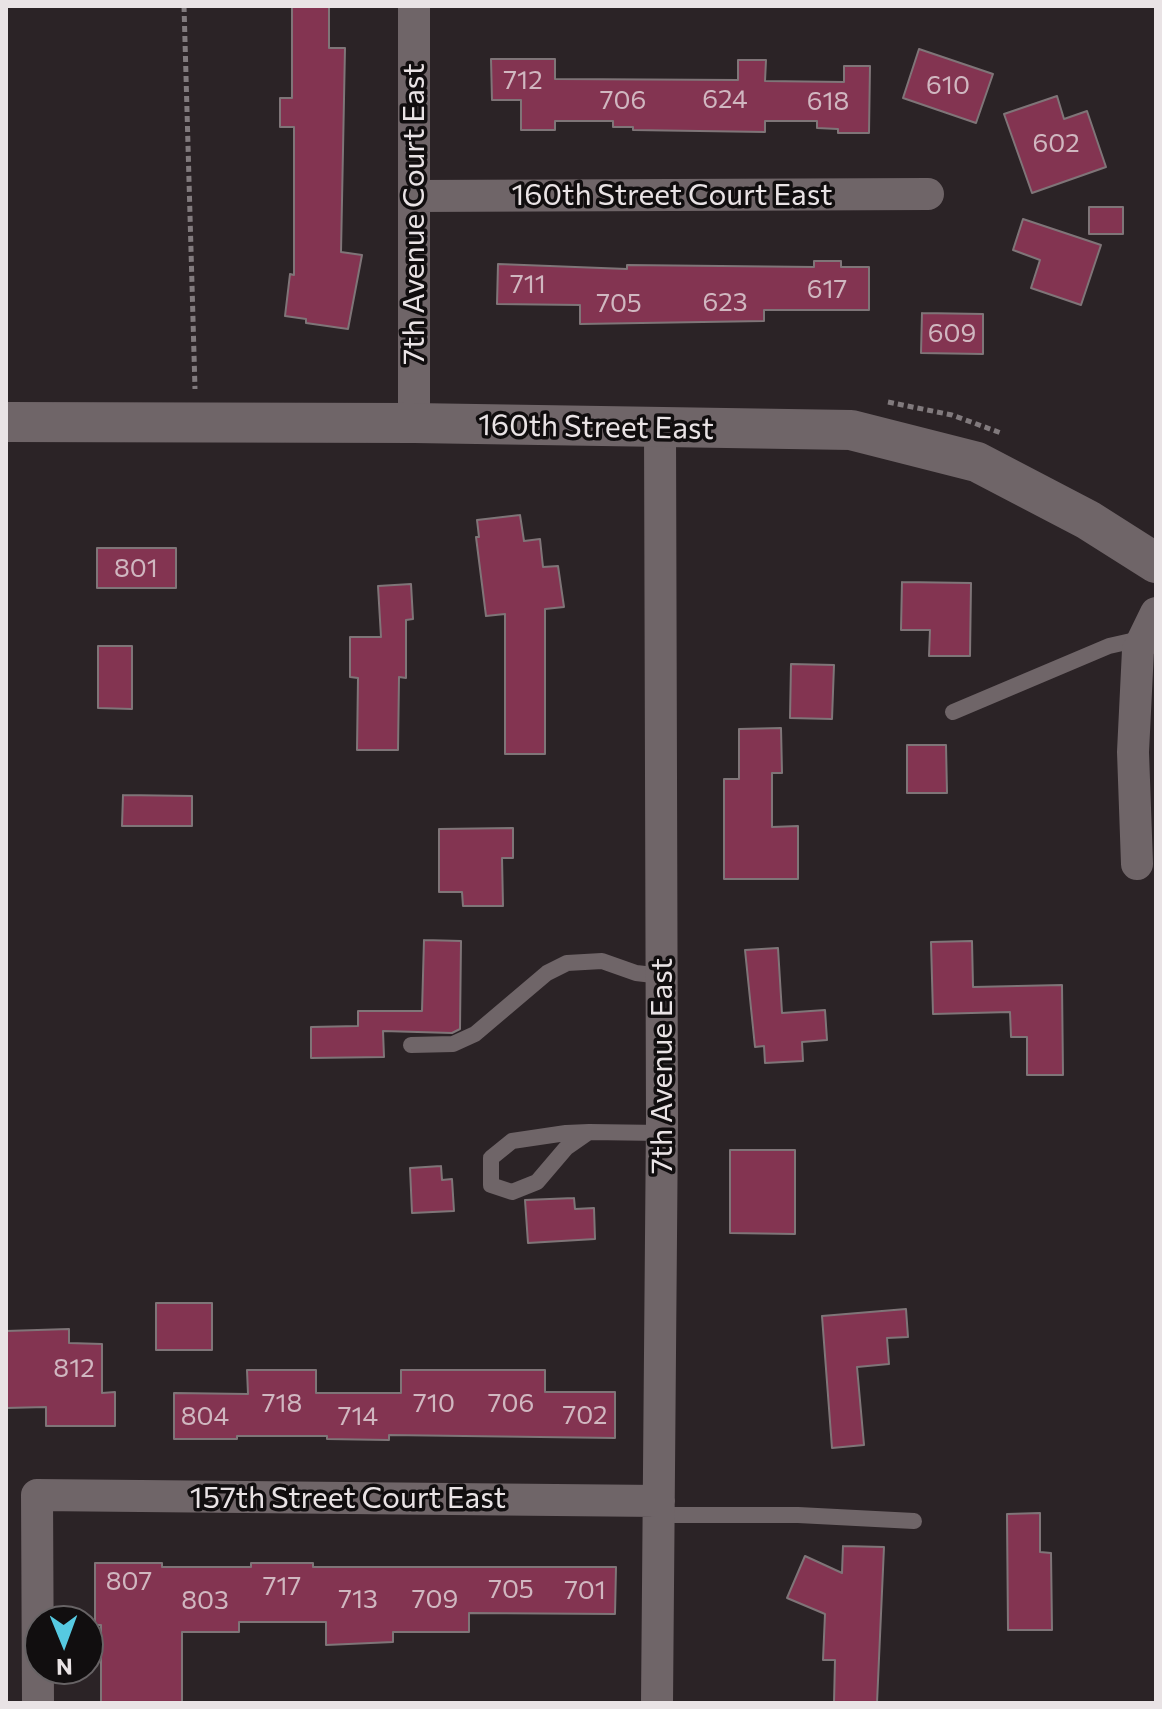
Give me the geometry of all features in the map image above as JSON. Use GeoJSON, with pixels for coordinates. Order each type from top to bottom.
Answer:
{"type":"FeatureCollection","features":[{"type":"Feature","properties":{"kind":"street","name":"7th Avenue Court East"},"geometry":{"type":"LineString","coordinates":[[414,6],[414,423]]}},
{"type":"Feature","properties":{"kind":"street","name":"160th Street Court East"},"geometry":{"type":"LineString","coordinates":[[415,196],[928,194]]}},
{"type":"Feature","properties":{"kind":"street","name":"160th Street East"},"geometry":{"type":"LineString","coordinates":[[6,422],[414,423],[851,430],[889,437],[977,462],[1012,478],[1156,563]]}},
{"type":"Feature","properties":{"kind":"street","name":"7th Avenue East"},"geometry":{"type":"LineString","coordinates":[[657,1703],[662,1133],[660,429]]}},
{"type":"Feature","properties":{"kind":"street"},"geometry":{"type":"LineString","coordinates":[[1137,864],[1133,752],[1148,626]]}},
{"type":"Feature","properties":{"kind":"street","name":"157th Street Court East"},"geometry":{"type":"LineString","coordinates":[[38,1703],[37,1495],[659,1508]]}},
{"type":"Feature","properties":{"kind":"lane"},"geometry":{"type":"LineString","coordinates":[[953,712],[1109,646],[1148,626]]}},
{"type":"Feature","properties":{"kind":"lane"},"geometry":{"type":"LineString","coordinates":[[411,1045],[453,1044],[475,1034],[547,973],[567,963],[602,961],[636,973],[662,976]]}},
{"type":"Feature","properties":{"kind":"lane"},"geometry":{"type":"LineString","coordinates":[[589,1132],[566,1148],[537,1182],[512,1192],[491,1185],[491,1158],[512,1141],[589,1132],[662,1133]]}},
{"type":"Feature","properties":{"kind":"lane"},"geometry":{"type":"LineString","coordinates":[[659,1508],[914,1521]]}},
{"type":"Feature","properties":{"kind":"path"},"geometry":{"type":"LineString","coordinates":[[184,6],[196,422]]}},
{"type":"Feature","properties":{"kind":"building"},"geometry":{"type":"Polygon","coordinates":[[[292,6],[329,6],[329,48],[345,48],[341,252],[362,255],[348,329],[306,323],[306,319],[285,316],[290,274],[294,275],[294,127],[280,127],[280,98],[292,98],[292,6]]]}},
{"type":"Feature","properties":{"kind":"building"},"geometry":{"type":"Polygon","coordinates":[[[919,49],[993,74],[976,123],[903,98],[919,49]]]}},
{"type":"Feature","properties":{"kind":"building"},"geometry":{"type":"Polygon","coordinates":[[[491,59],[555,59],[555,79],[738,80],[738,60],[766,60],[765,81],[844,82],[844,66],[870,66],[869,133],[838,133],[838,129],[817,128],[817,121],[765,121],[765,132],[633,130],[633,127],[613,127],[613,121],[555,121],[555,130],[521,130],[521,100],[492,100],[491,59]]]}},
{"type":"Feature","properties":{"kind":"building"},"geometry":{"type":"Polygon","coordinates":[[[1057,96],[1064,119],[1087,111],[1106,167],[1032,193],[1004,114],[1057,96]]]}},
{"type":"Feature","properties":{"kind":"building"},"geometry":{"type":"Polygon","coordinates":[[[1089,207],[1123,207],[1123,234],[1089,234],[1089,207]]]}},
{"type":"Feature","properties":{"kind":"building"},"geometry":{"type":"Polygon","coordinates":[[[1023,219],[1101,245],[1081,305],[1031,288],[1040,260],[1013,250],[1023,219]]]}},
{"type":"Feature","properties":{"kind":"building"},"geometry":{"type":"Polygon","coordinates":[[[814,261],[841,261],[841,267],[869,267],[869,310],[764,310],[764,321],[580,324],[580,305],[497,304],[498,264],[627,269],[627,265],[814,267],[814,261]]]}},
{"type":"Feature","properties":{"kind":"building"},"geometry":{"type":"Polygon","coordinates":[[[922,313],[983,314],[983,354],[921,353],[922,313]]]}},
{"type":"Feature","properties":{"kind":"building"},"geometry":{"type":"Polygon","coordinates":[[[520,515],[524,541],[540,539],[543,567],[558,566],[564,607],[545,609],[545,754],[505,754],[505,614],[486,616],[476,537],[479,537],[477,520],[520,515]]]}},
{"type":"Feature","properties":{"kind":"building"},"geometry":{"type":"Polygon","coordinates":[[[97,548],[176,548],[176,588],[97,588],[97,548]]]}},
{"type":"Feature","properties":{"kind":"building"},"geometry":{"type":"Polygon","coordinates":[[[902,582],[971,583],[970,656],[929,656],[930,630],[901,630],[902,582]]]}},
{"type":"Feature","properties":{"kind":"building"},"geometry":{"type":"Polygon","coordinates":[[[411,584],[413,619],[406,620],[406,678],[399,677],[398,750],[357,750],[358,678],[350,677],[350,637],[381,637],[378,586],[411,584]]]}},
{"type":"Feature","properties":{"kind":"building"},"geometry":{"type":"Polygon","coordinates":[[[98,646],[132,646],[132,709],[98,708],[98,646]]]}},
{"type":"Feature","properties":{"kind":"building"},"geometry":{"type":"Polygon","coordinates":[[[791,664],[834,665],[832,719],[790,718],[791,664]]]}},
{"type":"Feature","properties":{"kind":"building"},"geometry":{"type":"Polygon","coordinates":[[[781,728],[782,773],[772,773],[772,827],[798,826],[798,879],[724,879],[724,779],[739,779],[739,729],[781,728]]]}},
{"type":"Feature","properties":{"kind":"building"},"geometry":{"type":"Polygon","coordinates":[[[907,745],[946,745],[947,793],[907,793],[907,745]]]}},
{"type":"Feature","properties":{"kind":"building"},"geometry":{"type":"Polygon","coordinates":[[[123,795],[192,796],[192,826],[122,826],[123,795]]]}},
{"type":"Feature","properties":{"kind":"building"},"geometry":{"type":"Polygon","coordinates":[[[513,828],[513,858],[502,858],[503,906],[463,906],[462,892],[439,892],[439,829],[513,828]]]}},
{"type":"Feature","properties":{"kind":"building"},"geometry":{"type":"Polygon","coordinates":[[[424,940],[461,941],[460,1029],[452,1033],[383,1031],[384,1057],[311,1058],[311,1027],[358,1026],[358,1011],[422,1011],[424,940]]]}},
{"type":"Feature","properties":{"kind":"building"},"geometry":{"type":"Polygon","coordinates":[[[972,941],[973,987],[1062,985],[1063,1075],[1027,1075],[1027,1037],[1011,1037],[1010,1012],[933,1014],[931,942],[972,941]]]}},
{"type":"Feature","properties":{"kind":"building"},"geometry":{"type":"Polygon","coordinates":[[[778,948],[782,1013],[825,1010],[827,1040],[802,1042],[803,1061],[765,1063],[764,1046],[755,1047],[745,950],[778,948]]]}},
{"type":"Feature","properties":{"kind":"building"},"geometry":{"type":"Polygon","coordinates":[[[730,1150],[795,1150],[795,1234],[730,1233],[730,1150]]]}},
{"type":"Feature","properties":{"kind":"building"},"geometry":{"type":"Polygon","coordinates":[[[441,1166],[442,1180],[452,1179],[454,1211],[412,1213],[410,1168],[441,1166]]]}},
{"type":"Feature","properties":{"kind":"building"},"geometry":{"type":"Polygon","coordinates":[[[574,1198],[575,1209],[594,1208],[595,1239],[528,1243],[525,1200],[574,1198]]]}},
{"type":"Feature","properties":{"kind":"building"},"geometry":{"type":"Polygon","coordinates":[[[156,1303],[212,1303],[212,1350],[156,1350],[156,1303]]]}},
{"type":"Feature","properties":{"kind":"building"},"geometry":{"type":"Polygon","coordinates":[[[906,1309],[908,1337],[887,1338],[889,1364],[857,1367],[864,1445],[832,1448],[822,1316],[906,1309]]]}},
{"type":"Feature","properties":{"kind":"building"},"geometry":{"type":"Polygon","coordinates":[[[69,1329],[69,1343],[102,1344],[102,1393],[115,1392],[115,1426],[46,1426],[46,1407],[6,1408],[6,1331],[69,1329]]]}},
{"type":"Feature","properties":{"kind":"building"},"geometry":{"type":"Polygon","coordinates":[[[247,1370],[316,1370],[316,1393],[401,1393],[401,1370],[545,1370],[545,1392],[615,1392],[615,1438],[389,1435],[389,1440],[327,1439],[327,1436],[174,1439],[174,1393],[248,1394],[247,1370]]]}},
{"type":"Feature","properties":{"kind":"building"},"geometry":{"type":"Polygon","coordinates":[[[1040,1513],[1040,1552],[1051,1553],[1052,1630],[1008,1630],[1007,1514],[1040,1513]]]}},
{"type":"Feature","properties":{"kind":"building"},"geometry":{"type":"Polygon","coordinates":[[[843,1546],[884,1547],[877,1703],[834,1703],[835,1660],[823,1660],[825,1614],[787,1598],[805,1556],[842,1573],[843,1546]]]}},
{"type":"Feature","properties":{"kind":"building"},"geometry":{"type":"Polygon","coordinates":[[[95,1563],[162,1563],[162,1567],[313,1563],[313,1567],[616,1567],[615,1614],[469,1613],[469,1632],[393,1632],[393,1642],[326,1645],[326,1622],[239,1622],[239,1632],[182,1632],[182,1703],[101,1703],[101,1685],[104,1685],[104,1605],[95,1605],[95,1563]]]}}]}
